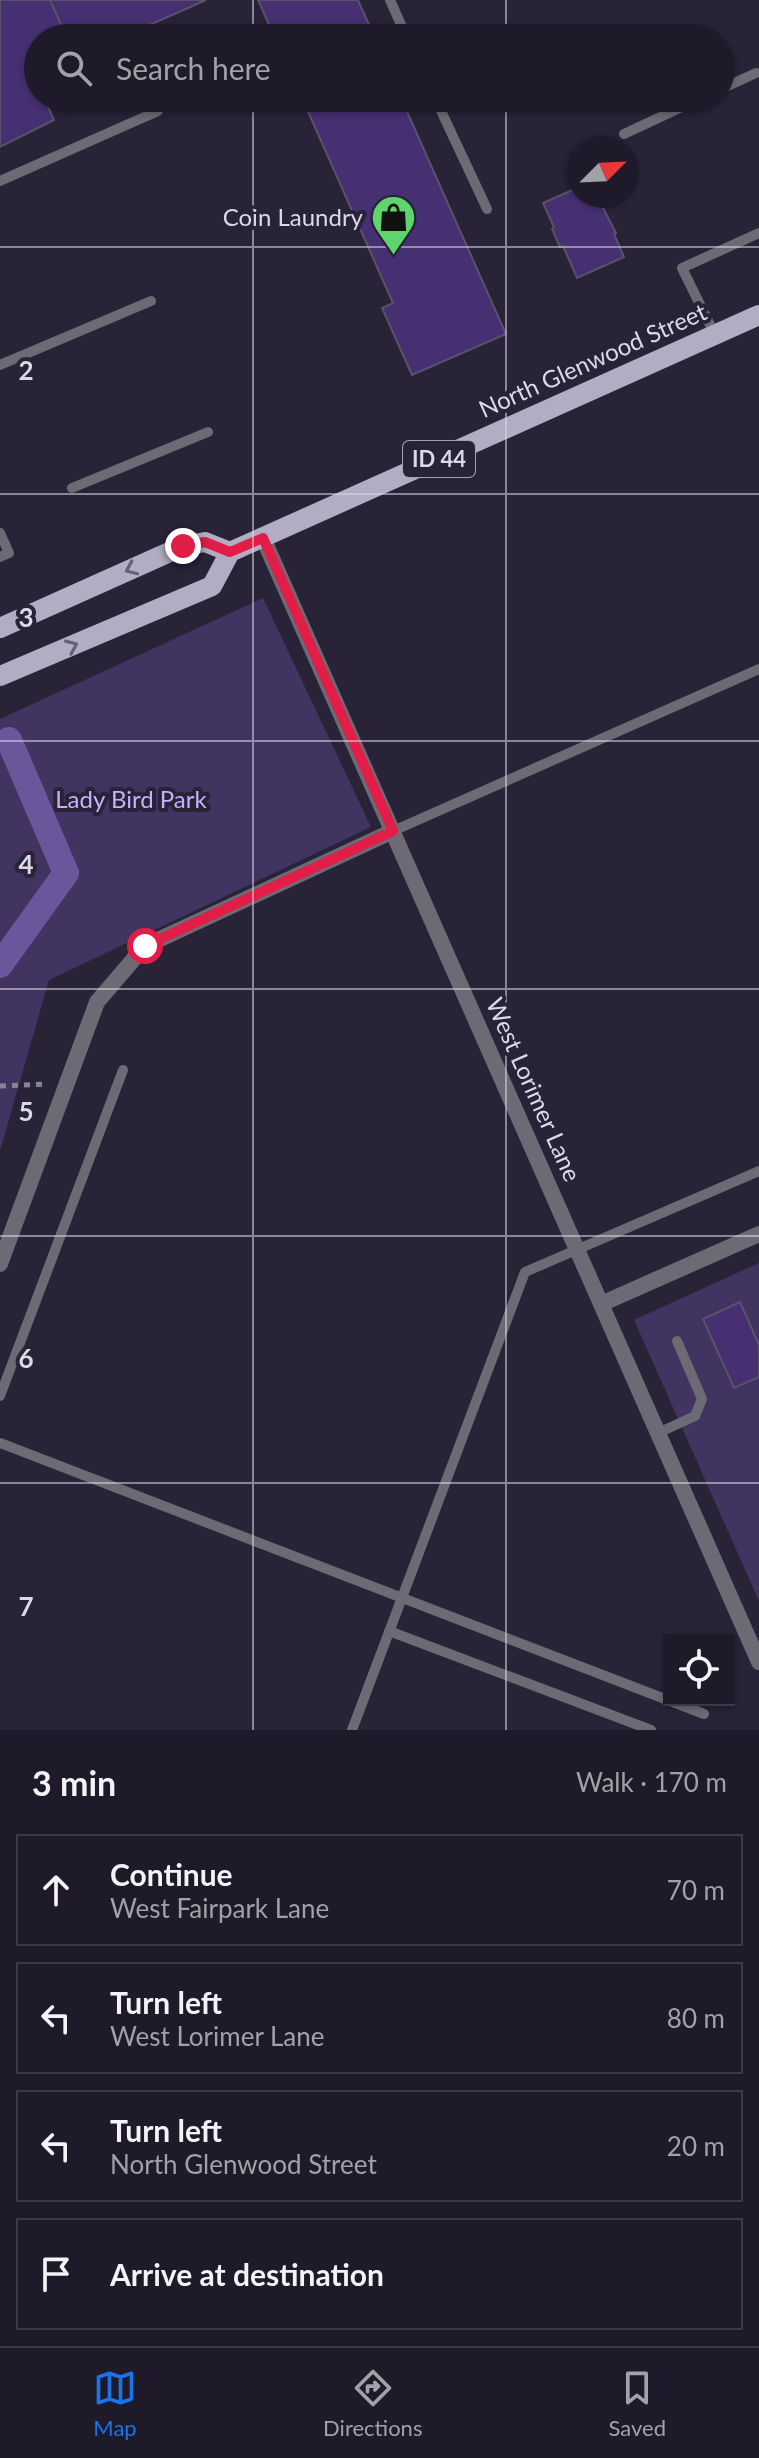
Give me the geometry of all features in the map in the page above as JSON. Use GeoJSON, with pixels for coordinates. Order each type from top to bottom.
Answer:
{"type":"FeatureCollection","features":[{"type":"Feature","properties":{"kind":"main road","name":"North Glenwood Street"},"geometry":{"type":"LineString","coordinates":[[230,552],[759,315]]}},
{"type":"Feature","properties":{"kind":"main road"},"geometry":{"type":"LineString","coordinates":[[0,628],[183,546],[205,542],[230,552],[212,586],[0,676]]}},
{"type":"Feature","properties":{"kind":"street","name":"West Lorimer Lane"},"geometry":{"type":"LineString","coordinates":[[263,538],[759,1662]]}},
{"type":"Feature","properties":{"kind":"street"},"geometry":{"type":"LineString","coordinates":[[0,1264],[97,1002],[145,946],[393,831]]}},
{"type":"Feature","properties":{"kind":"street"},"geometry":{"type":"LineString","coordinates":[[601,1304],[759,1234]]}},
{"type":"Feature","properties":{"kind":"lane"},"geometry":{"type":"LineString","coordinates":[[390,0],[401,24]]}},
{"type":"Feature","properties":{"kind":"lane"},"geometry":{"type":"LineString","coordinates":[[735,83],[756,73]]}},
{"type":"Feature","properties":{"kind":"lane"},"geometry":{"type":"LineString","coordinates":[[0,181],[156,112]]}},
{"type":"Feature","properties":{"kind":"lane"},"geometry":{"type":"LineString","coordinates":[[442,112],[487,209]]}},
{"type":"Feature","properties":{"kind":"lane"},"geometry":{"type":"LineString","coordinates":[[624,134],[671,112]]}},
{"type":"Feature","properties":{"kind":"lane"},"geometry":{"type":"LineString","coordinates":[[715,335],[682,268],[759,233]]}},
{"type":"Feature","properties":{"kind":"lane"},"geometry":{"type":"LineString","coordinates":[[0,365],[151,301]]}},
{"type":"Feature","properties":{"kind":"lane"},"geometry":{"type":"LineString","coordinates":[[72,488],[208,432]]}},
{"type":"Feature","properties":{"kind":"lane"},"geometry":{"type":"LineString","coordinates":[[0,533],[9,553],[0,557]]}},
{"type":"Feature","properties":{"kind":"lane"},"geometry":{"type":"LineString","coordinates":[[393,831],[759,669]]}},
{"type":"Feature","properties":{"kind":"lane"},"geometry":{"type":"LineString","coordinates":[[0,1396],[123,1070]]}},
{"type":"Feature","properties":{"kind":"lane"},"geometry":{"type":"LineString","coordinates":[[352,1730],[525,1272],[759,1171]]}},
{"type":"Feature","properties":{"kind":"lane"},"geometry":{"type":"LineString","coordinates":[[658,1433],[695,1416],[702,1399],[677,1341]]}},
{"type":"Feature","properties":{"kind":"lane"},"geometry":{"type":"LineString","coordinates":[[0,1443],[704,1714]]}},
{"type":"Feature","properties":{"kind":"lane"},"geometry":{"type":"LineString","coordinates":[[389,1631],[651,1730]]}},
{"type":"Feature","properties":{"kind":"path"},"geometry":{"type":"LineString","coordinates":[[0,1086],[67,1083]]}},
{"type":"Feature","properties":{"kind":"green space","name":"Lady Bird Park"},"geometry":{"type":"Polygon","coordinates":[[[263,598],[371,827],[49,980],[0,1151],[0,719],[263,598]]]}},
{"type":"Feature","properties":{"kind":"green space"},"geometry":{"type":"Polygon","coordinates":[[[759,1263],[759,1601],[634,1320],[759,1263]]]}},
{"type":"Feature","properties":{"kind":"building"},"geometry":{"type":"Polygon","coordinates":[[[0,0],[50,0],[61,24],[24,24],[24,112],[50,112],[54,120],[0,147],[0,0]]]}},
{"type":"Feature","properties":{"kind":"building"},"geometry":{"type":"Polygon","coordinates":[[[50,0],[206,0],[152,24],[61,24],[50,0]]]}},
{"type":"Feature","properties":{"kind":"building"},"geometry":{"type":"Polygon","coordinates":[[[258,0],[358,0],[369,24],[269,24],[258,0]]]}},
{"type":"Feature","properties":{"kind":"building"},"geometry":{"type":"Polygon","coordinates":[[[308,112],[407,112],[506,334],[412,375],[382,308],[393,303],[308,112]]]}},
{"type":"Feature","properties":{"kind":"building"},"geometry":{"type":"Polygon","coordinates":[[[567,192],[567,208],[603,208],[624,257],[577,278],[563,246],[560,247],[543,203],[567,192]]]}},
{"type":"Feature","properties":{"kind":"building"},"geometry":{"type":"Polygon","coordinates":[[[740,1302],[759,1345],[759,1377],[734,1388],[703,1319],[740,1302]]]}},
{"type":"Feature","properties":{"kind":"waterway"},"geometry":{"type":"LineString","coordinates":[[0,965],[66,873],[9,740]]}},
{"type":"Feature","properties":{"kind":"place","name":"Coin Laundry"},"geometry":{"type":"Point","coordinates":[394,257]}},
{"type":"Feature","properties":{"kind":"route"},"geometry":{"type":"LineString","coordinates":[[145,946],[393,831],[263,538],[230,552],[205,542],[183,546]]}}]}
